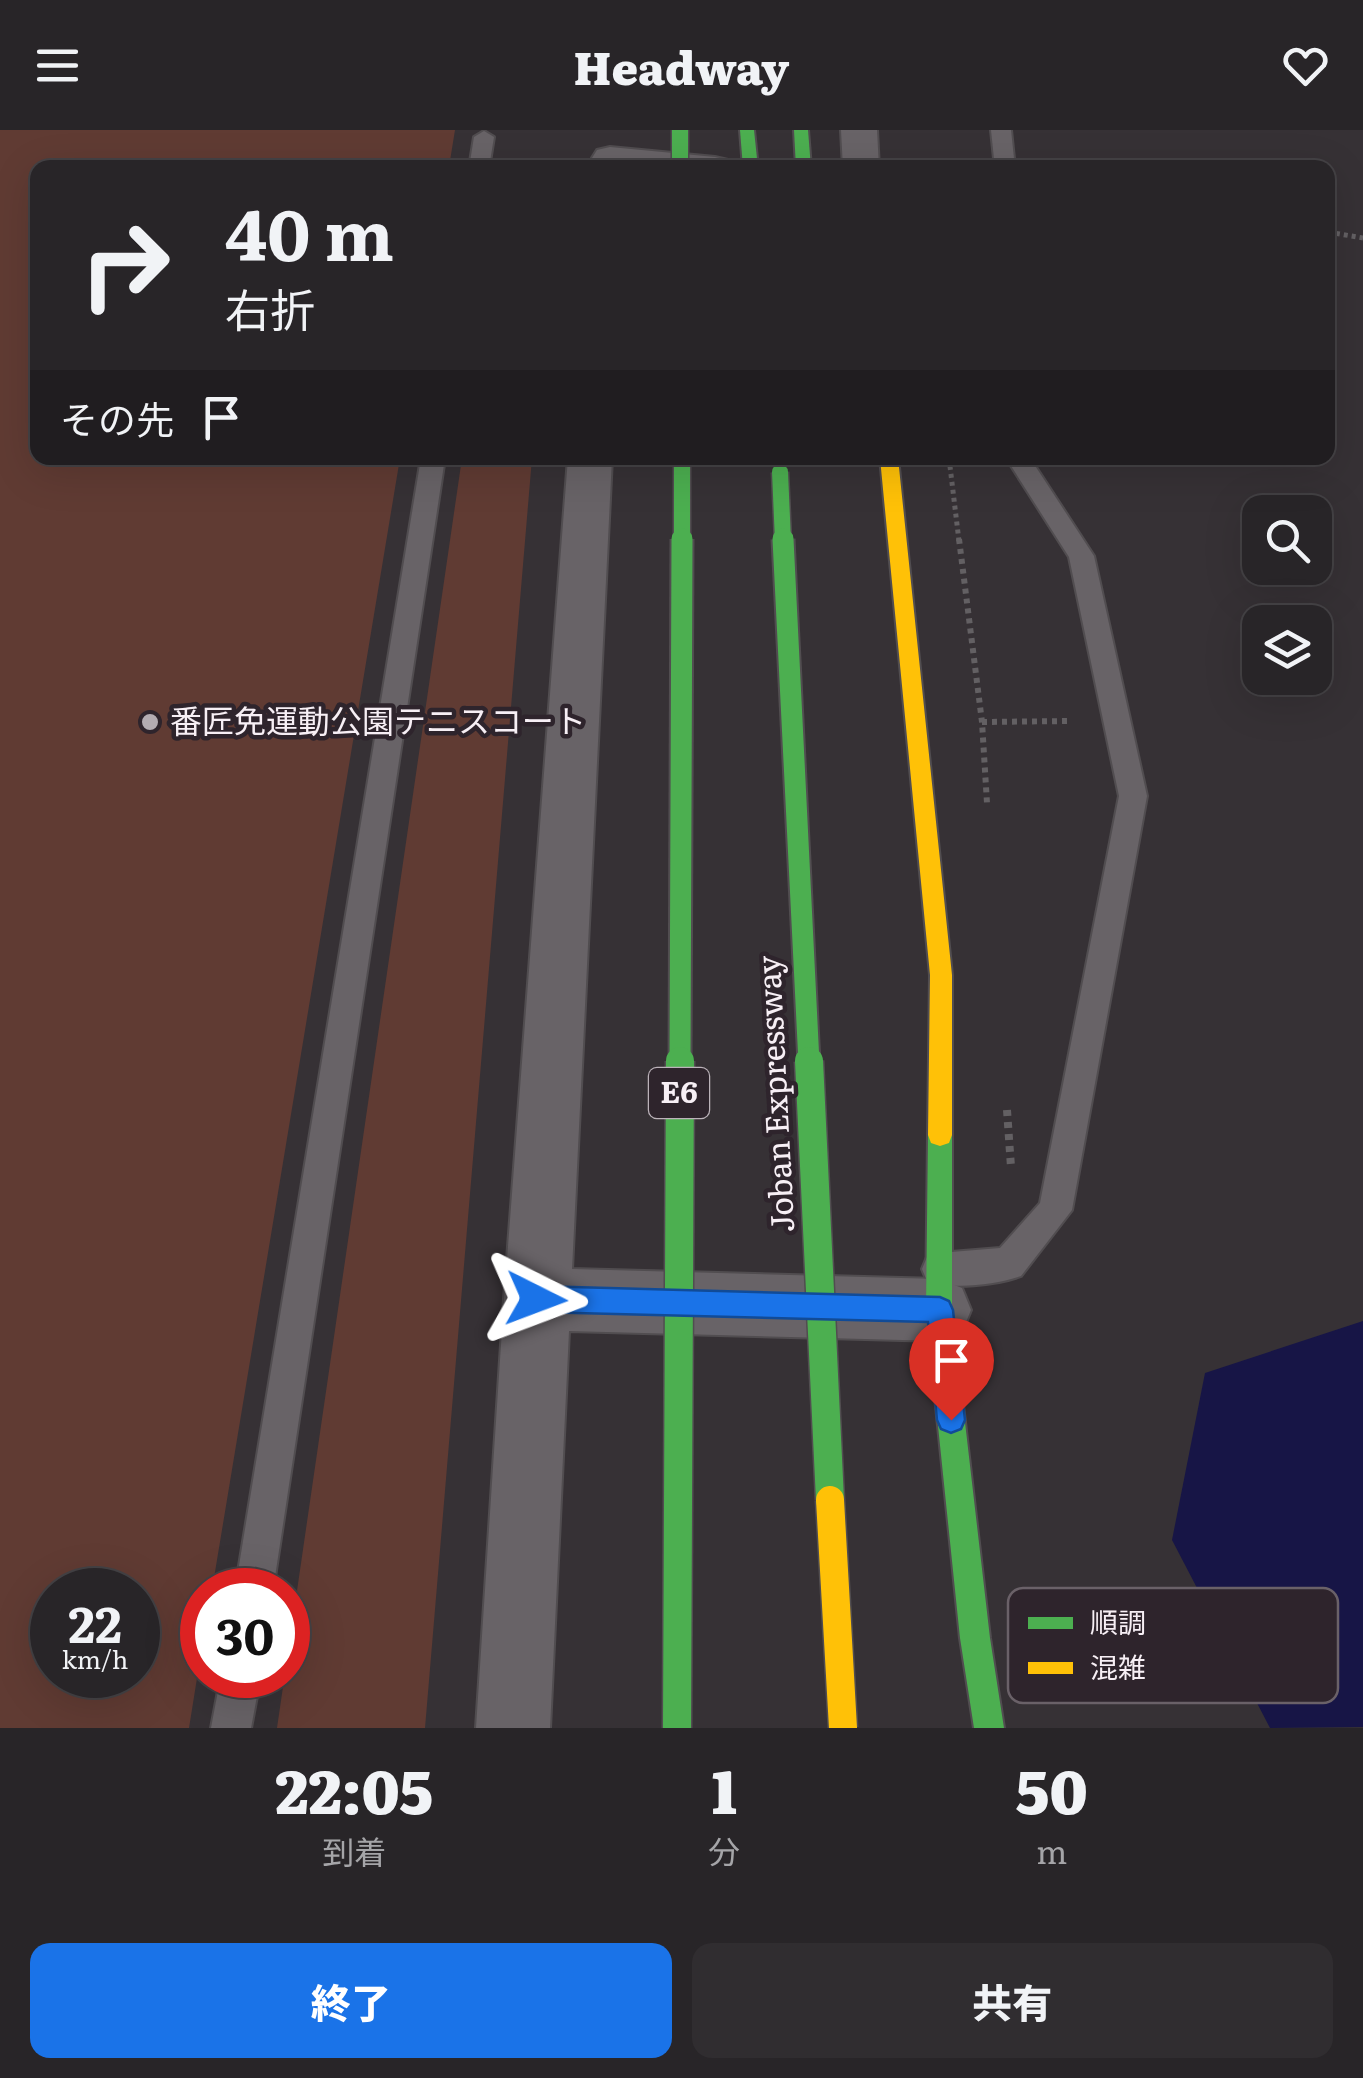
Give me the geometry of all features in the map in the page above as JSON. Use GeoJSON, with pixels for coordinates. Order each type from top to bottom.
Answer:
{"type":"FeatureCollection","features":[{"type":"Feature","properties":{"kind":"main road"},"geometry":{"type":"LineString","coordinates":[[680,130],[680,160]]}},
{"type":"Feature","properties":{"kind":"main road"},"geometry":{"type":"LineString","coordinates":[[747,130],[750,160]]}},
{"type":"Feature","properties":{"kind":"main road"},"geometry":{"type":"LineString","coordinates":[[801,130],[803,160]]}},
{"type":"Feature","properties":{"kind":"main road","name":"E6"},"geometry":{"type":"LineString","coordinates":[[677,1728],[682,465]]}},
{"type":"Feature","properties":{"kind":"main road","name":"Joban Expressway"},"geometry":{"type":"LineString","coordinates":[[780,465],[814,1226],[844,1728]]}},
{"type":"Feature","properties":{"kind":"main road"},"geometry":{"type":"LineString","coordinates":[[890,465],[940,975],[939,1290],[975,1638],[989,1728]]}},
{"type":"Feature","properties":{"kind":"street"},"geometry":{"type":"LineString","coordinates":[[859,130],[860,160]]}},
{"type":"Feature","properties":{"kind":"street"},"geometry":{"type":"LineString","coordinates":[[610,152],[662,160]]}},
{"type":"Feature","properties":{"kind":"street"},"geometry":{"type":"LineString","coordinates":[[512,1728],[590,465]]}},
{"type":"Feature","properties":{"kind":"street"},"geometry":{"type":"LineString","coordinates":[[536,1299],[939,1290]]}},
{"type":"Feature","properties":{"kind":"lane"},"geometry":{"type":"LineString","coordinates":[[1001,130],[1004,160]]}},
{"type":"Feature","properties":{"kind":"lane"},"geometry":{"type":"LineString","coordinates":[[480,160],[484,138]]}},
{"type":"Feature","properties":{"kind":"lane"},"geometry":{"type":"LineString","coordinates":[[257,1568],[432,465]]}},
{"type":"Feature","properties":{"kind":"lane"},"geometry":{"type":"LineString","coordinates":[[939,1290],[1009,1264],[1055,1210],[1133,796],[1081,556],[1022,465]]}},
{"type":"Feature","properties":{"kind":"lane"},"geometry":{"type":"LineString","coordinates":[[231,1728],[237,1698]]}},
{"type":"Feature","properties":{"kind":"path"},"geometry":{"type":"LineString","coordinates":[[1335,233],[1363,238]]}},
{"type":"Feature","properties":{"kind":"path"},"geometry":{"type":"LineString","coordinates":[[982,722],[1073,721]]}},
{"type":"Feature","properties":{"kind":"shaded area"},"geometry":{"type":"Polygon","coordinates":[[[0,130],[455,130],[450,160],[30,160],[30,465],[399,465],[216,1568],[180,1568],[180,1698],[194,1698],[189,1728],[0,1728],[0,130]]]}},
{"type":"Feature","properties":{"kind":"shaded area"},"geometry":{"type":"Polygon","coordinates":[[[461,465],[531,465],[425,1728],[277,1728],[281,1698],[310,1698],[310,1568],[300,1568],[461,465]]]}},
{"type":"Feature","properties":{"kind":"shaded area"},"geometry":{"type":"Polygon","coordinates":[[[1363,1321],[1363,1727],[1270,1728],[1257,1703],[1338,1703],[1338,1588],[1197,1588],[1172,1540],[1205,1373],[1363,1321]]]}},
{"type":"Feature","properties":{"kind":"traffic: fast"},"geometry":{"type":"LineString","coordinates":[[680,130],[680,160]]}},
{"type":"Feature","properties":{"kind":"traffic: fast"},"geometry":{"type":"LineString","coordinates":[[747,130],[750,160]]}},
{"type":"Feature","properties":{"kind":"traffic: fast"},"geometry":{"type":"LineString","coordinates":[[801,130],[803,160]]}},
{"type":"Feature","properties":{"kind":"traffic: fast"},"geometry":{"type":"LineString","coordinates":[[677,1728],[682,465]]}},
{"type":"Feature","properties":{"kind":"traffic: fast"},"geometry":{"type":"LineString","coordinates":[[780,472],[830,1500]]}},
{"type":"Feature","properties":{"kind":"traffic: fast"},"geometry":{"type":"LineString","coordinates":[[940,1135],[939,1310],[975,1638],[989,1728]]}},
{"type":"Feature","properties":{"kind":"traffic: slow"},"geometry":{"type":"LineString","coordinates":[[890,465],[941,975],[940,1135]]}},
{"type":"Feature","properties":{"kind":"traffic: slow"},"geometry":{"type":"LineString","coordinates":[[830,1500],[843,1728]]}},
{"type":"Feature","properties":{"kind":"place","name":"番匠免運動公園テニスコート"},"geometry":{"type":"Point","coordinates":[150,722]}},
{"type":"Feature","properties":{"kind":"route"},"geometry":{"type":"LineString","coordinates":[[536,1299],[940,1310],[951,1420]]}}]}
